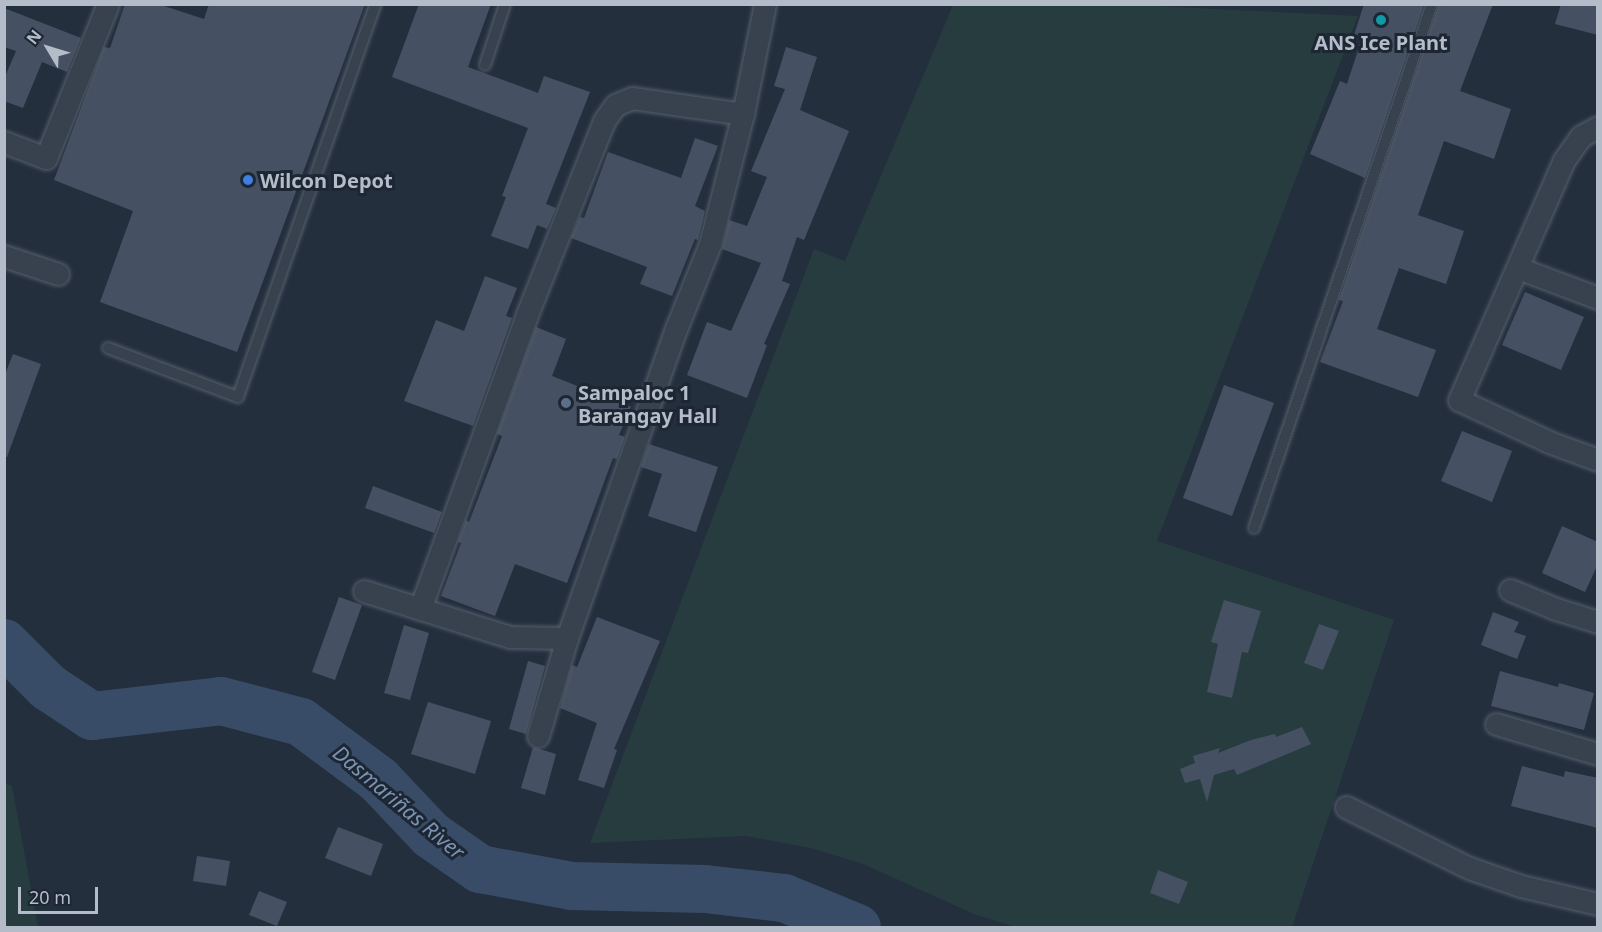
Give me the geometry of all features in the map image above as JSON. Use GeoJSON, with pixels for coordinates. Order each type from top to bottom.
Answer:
{"type":"FeatureCollection","features":[{"type":"Feature","properties":{"kind":"street"},"geometry":{"type":"LineString","coordinates":[[4,142],[46,158],[108,4]]}},
{"type":"Feature","properties":{"kind":"street"},"geometry":{"type":"LineString","coordinates":[[538,736],[567,639],[676,329],[710,243],[743,114],[765,4]]}},
{"type":"Feature","properties":{"kind":"street"},"geometry":{"type":"LineString","coordinates":[[420,609],[530,308],[604,121],[615,105],[632,98],[743,114]]}},
{"type":"Feature","properties":{"kind":"street"},"geometry":{"type":"LineString","coordinates":[[1598,127],[1581,136],[1564,160],[1459,400],[1548,442],[1598,460]]}},
{"type":"Feature","properties":{"kind":"street"},"geometry":{"type":"LineString","coordinates":[[4,256],[58,274]]}},
{"type":"Feature","properties":{"kind":"street"},"geometry":{"type":"LineString","coordinates":[[1518,268],[1598,298]]}},
{"type":"Feature","properties":{"kind":"street"},"geometry":{"type":"LineString","coordinates":[[1510,590],[1556,609],[1598,622]]}},
{"type":"Feature","properties":{"kind":"street"},"geometry":{"type":"LineString","coordinates":[[364,591],[510,637],[567,639]]}},
{"type":"Feature","properties":{"kind":"street"},"geometry":{"type":"LineString","coordinates":[[1496,724],[1598,754]]}},
{"type":"Feature","properties":{"kind":"street"},"geometry":{"type":"LineString","coordinates":[[1346,807],[1469,868],[1521,886],[1598,904]]}},
{"type":"Feature","properties":{"kind":"lane"},"geometry":{"type":"LineString","coordinates":[[108,348],[238,397],[376,4]]}},
{"type":"Feature","properties":{"kind":"lane"},"geometry":{"type":"LineString","coordinates":[[485,65],[506,4]]}},
{"type":"Feature","properties":{"kind":"lane"},"geometry":{"type":"LineString","coordinates":[[1254,528],[1432,4]]}},
{"type":"Feature","properties":{"kind":"green space"},"geometry":{"type":"Polygon","coordinates":[[[953,5],[1135,5],[1358,16],[1157,541],[1394,620],[1292,927],[1015,927],[974,914],[863,864],[811,848],[746,836],[590,843],[814,249],[845,261],[953,5]]]}},
{"type":"Feature","properties":{"kind":"green space"},"geometry":{"type":"Polygon","coordinates":[[[5,783],[12,786],[38,927],[5,927],[5,783]]]}},
{"type":"Feature","properties":{"kind":"building"},"geometry":{"type":"Polygon","coordinates":[[[125,4],[158,4],[204,19],[209,4],[365,4],[237,352],[100,302],[133,211],[54,180],[104,47],[110,48],[125,4]]]}},
{"type":"Feature","properties":{"kind":"building"},"geometry":{"type":"Polygon","coordinates":[[[419,4],[491,4],[468,67],[538,93],[544,76],[590,92],[546,204],[556,208],[547,229],[537,225],[528,249],[491,236],[506,197],[502,196],[528,128],[392,77],[419,4]]]}},
{"type":"Feature","properties":{"kind":"building"},"geometry":{"type":"Polygon","coordinates":[[[1364,4],[1424,4],[1365,178],[1310,154],[1340,81],[1347,84],[1362,38],[1354,35],[1364,4]]]}},
{"type":"Feature","properties":{"kind":"building"},"geometry":{"type":"Polygon","coordinates":[[[1439,4],[1493,4],[1460,91],[1511,109],[1494,159],[1444,141],[1418,215],[1464,231],[1446,284],[1399,268],[1377,329],[1436,350],[1418,397],[1320,362],[1343,301],[1339,300],[1439,4]]]}},
{"type":"Feature","properties":{"kind":"building"},"geometry":{"type":"Polygon","coordinates":[[[1561,4],[1598,4],[1598,35],[1555,24],[1561,4]]]}},
{"type":"Feature","properties":{"kind":"building"},"geometry":{"type":"Polygon","coordinates":[[[4,8],[81,38],[67,72],[42,62],[23,108],[4,101],[4,79],[16,51],[4,47],[4,8]]]}},
{"type":"Feature","properties":{"kind":"building"},"geometry":{"type":"Polygon","coordinates":[[[786,47],[817,57],[800,110],[849,131],[804,240],[797,237],[782,281],[790,284],[764,344],[767,345],[747,398],[687,375],[707,322],[731,331],[761,263],[722,249],[729,220],[747,226],[767,177],[751,171],[785,89],[774,86],[786,47]]]}},
{"type":"Feature","properties":{"kind":"building"},"geometry":{"type":"Polygon","coordinates":[[[695,138],[718,146],[695,206],[705,211],[698,240],[695,239],[672,296],[640,284],[647,267],[571,238],[580,217],[584,218],[608,152],[681,178],[695,138]]]}},
{"type":"Feature","properties":{"kind":"building"},"geometry":{"type":"Polygon","coordinates":[[[485,276],[517,288],[506,316],[512,318],[473,426],[404,401],[436,320],[464,331],[485,276]]]}},
{"type":"Feature","properties":{"kind":"building"},"geometry":{"type":"Polygon","coordinates":[[[1525,292],[1584,317],[1561,370],[1502,345],[1525,292]]]}},
{"type":"Feature","properties":{"kind":"building"},"geometry":{"type":"Polygon","coordinates":[[[536,327],[566,339],[552,376],[631,407],[619,435],[625,437],[617,459],[613,458],[567,583],[515,564],[495,616],[441,596],[461,543],[458,542],[466,520],[469,522],[502,436],[497,434],[536,327]]]}},
{"type":"Feature","properties":{"kind":"building"},"geometry":{"type":"Polygon","coordinates":[[[13,354],[41,364],[7,457],[4,457],[4,377],[13,354]]]}},
{"type":"Feature","properties":{"kind":"building"},"geometry":{"type":"Polygon","coordinates":[[[1224,385],[1274,403],[1232,516],[1183,498],[1224,385]]]}},
{"type":"Feature","properties":{"kind":"building"},"geometry":{"type":"Polygon","coordinates":[[[1462,431],[1512,451],[1492,502],[1441,481],[1462,431]]]}},
{"type":"Feature","properties":{"kind":"building"},"geometry":{"type":"Polygon","coordinates":[[[649,444],[718,467],[696,532],[648,516],[662,474],[641,467],[649,444]]]}},
{"type":"Feature","properties":{"kind":"building"},"geometry":{"type":"Polygon","coordinates":[[[373,486],[442,512],[434,533],[365,508],[373,486]]]}},
{"type":"Feature","properties":{"kind":"building"},"geometry":{"type":"Polygon","coordinates":[[[1562,526],[1598,542],[1598,564],[1585,592],[1542,573],[1562,526]]]}},
{"type":"Feature","properties":{"kind":"building"},"geometry":{"type":"Polygon","coordinates":[[[339,597],[362,605],[335,680],[312,672],[339,597]]]}},
{"type":"Feature","properties":{"kind":"building"},"geometry":{"type":"Polygon","coordinates":[[[1224,600],[1261,611],[1248,653],[1242,652],[1232,698],[1207,692],[1218,644],[1211,642],[1224,600]]]}},
{"type":"Feature","properties":{"kind":"building"},"geometry":{"type":"Polygon","coordinates":[[[1493,612],[1519,622],[1514,632],[1526,636],[1517,659],[1481,645],[1493,612]]]}},
{"type":"Feature","properties":{"kind":"building"},"geometry":{"type":"Polygon","coordinates":[[[597,617],[660,641],[614,749],[617,750],[604,788],[578,780],[597,723],[560,708],[572,665],[577,667],[597,617]]]}},
{"type":"Feature","properties":{"kind":"building"},"geometry":{"type":"Polygon","coordinates":[[[1319,624],[1339,631],[1323,670],[1304,663],[1319,624]]]}},
{"type":"Feature","properties":{"kind":"building"},"geometry":{"type":"Polygon","coordinates":[[[404,625],[429,633],[410,700],[384,693],[404,625]]]}},
{"type":"Feature","properties":{"kind":"building"},"geometry":{"type":"Polygon","coordinates":[[[528,661],[545,666],[526,734],[509,729],[528,661]]]}},
{"type":"Feature","properties":{"kind":"building"},"geometry":{"type":"Polygon","coordinates":[[[1500,671],[1558,687],[1559,683],[1594,693],[1584,730],[1491,706],[1500,671]]]}},
{"type":"Feature","properties":{"kind":"building"},"geometry":{"type":"Polygon","coordinates":[[[428,702],[491,721],[475,774],[411,754],[428,702]]]}},
{"type":"Feature","properties":{"kind":"building"},"geometry":{"type":"Polygon","coordinates":[[[1302,727],[1311,744],[1237,775],[1234,769],[1214,775],[1207,802],[1200,779],[1185,783],[1180,769],[1195,763],[1193,756],[1220,748],[1218,753],[1251,740],[1275,734],[1276,737],[1302,727]]]}},
{"type":"Feature","properties":{"kind":"building"},"geometry":{"type":"Polygon","coordinates":[[[533,747],[556,754],[545,795],[521,788],[533,747]]]}},
{"type":"Feature","properties":{"kind":"building"},"geometry":{"type":"Polygon","coordinates":[[[1522,766],[1564,777],[1565,771],[1598,778],[1598,828],[1511,806],[1522,766]]]}},
{"type":"Feature","properties":{"kind":"building"},"geometry":{"type":"Polygon","coordinates":[[[338,827],[383,844],[371,876],[325,858],[338,827]]]}},
{"type":"Feature","properties":{"kind":"building"},"geometry":{"type":"Polygon","coordinates":[[[197,856],[230,861],[226,886],[193,881],[197,856]]]}},
{"type":"Feature","properties":{"kind":"building"},"geometry":{"type":"Polygon","coordinates":[[[1158,870],[1188,882],[1179,904],[1150,893],[1158,870]]]}},
{"type":"Feature","properties":{"kind":"building"},"geometry":{"type":"Polygon","coordinates":[[[259,891],[287,902],[277,926],[249,915],[259,891]]]}},
{"type":"Feature","properties":{"kind":"waterway","name":"Dasmariñas River"},"geometry":{"type":"LineString","coordinates":[[4,643],[48,687],[92,716],[221,701],[301,722],[379,780],[431,835],[480,869],[572,886],[705,889],[784,898],[857,928]]}},
{"type":"Feature","properties":{"kind":"place","name":"ANS Ice Plant"},"geometry":{"type":"Point","coordinates":[1381,20]}},
{"type":"Feature","properties":{"kind":"place","name":"Wilcon Depot"},"geometry":{"type":"Point","coordinates":[248,180]}},
{"type":"Feature","properties":{"kind":"place","name":"Sampaloc 1 Barangay Hall"},"geometry":{"type":"Point","coordinates":[566,403]}}]}
